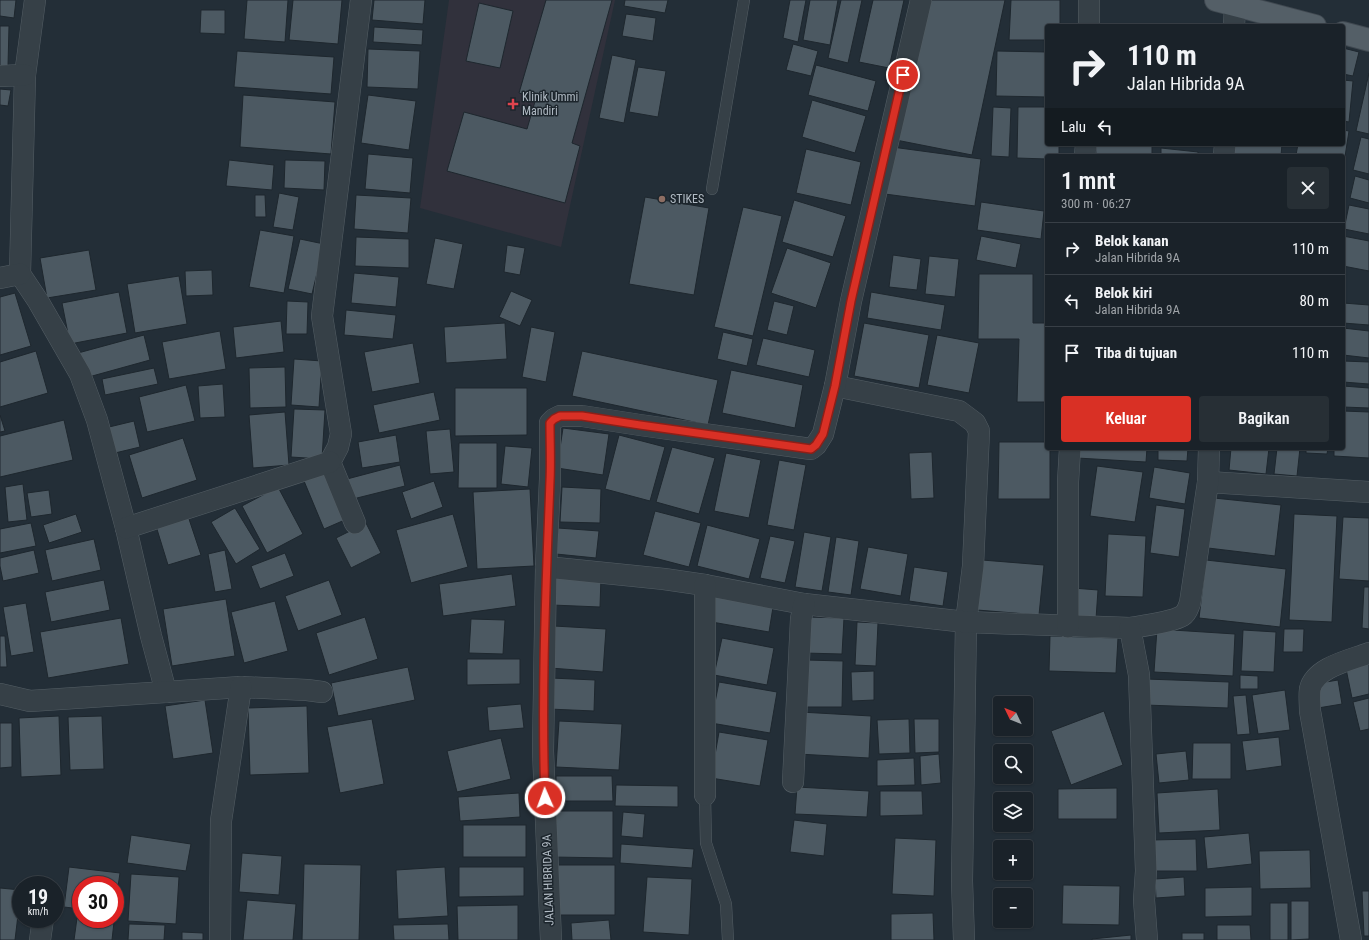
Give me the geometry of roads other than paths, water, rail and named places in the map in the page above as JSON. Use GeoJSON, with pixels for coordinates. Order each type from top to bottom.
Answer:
{"type":"FeatureCollection","features":[{"type":"Feature","properties":{"kind":"main road"},"geometry":{"type":"LineString","coordinates":[[1228,11],[1303,24]]}},
{"type":"Feature","properties":{"kind":"main road"},"geometry":{"type":"LineString","coordinates":[[1345,34],[1369,40]]}},
{"type":"Feature","properties":{"kind":"street"},"geometry":{"type":"LineString","coordinates":[[35,0],[26,75],[10,276],[38,301],[80,374],[97,420],[126,528],[151,636],[166,692]]}},
{"type":"Feature","properties":{"kind":"street"},"geometry":{"type":"LineString","coordinates":[[126,528],[330,462],[338,447],[341,434],[322,316],[361,0]]}},
{"type":"Feature","properties":{"kind":"street","name":"JALAN HIBRIDA 9A"},"geometry":{"type":"LineString","coordinates":[[551,940],[543,751],[550,423],[560,416],[582,416],[811,449],[816,445],[823,434],[835,386],[851,301],[921,0]]}},
{"type":"Feature","properties":{"kind":"street"},"geometry":{"type":"LineString","coordinates":[[1089,0],[1089,24]]}},
{"type":"Feature","properties":{"kind":"street"},"geometry":{"type":"LineString","coordinates":[[0,76],[26,75]]}},
{"type":"Feature","properties":{"kind":"street"},"geometry":{"type":"LineString","coordinates":[[835,386],[959,411],[975,423],[979,431],[973,566],[966,622],[962,881],[964,940]]}},
{"type":"Feature","properties":{"kind":"street"},"geometry":{"type":"LineString","coordinates":[[1068,627],[1068,490],[1070,450]]}},
{"type":"Feature","properties":{"kind":"street"},"geometry":{"type":"LineString","coordinates":[[546,567],[664,579],[705,585],[804,604],[966,622],[1068,627],[1130,628],[1176,619],[1183,616],[1187,611],[1190,603],[1208,482],[1209,450]]}},
{"type":"Feature","properties":{"kind":"street"},"geometry":{"type":"LineString","coordinates":[[330,462],[355,523]]}},
{"type":"Feature","properties":{"kind":"street"},"geometry":{"type":"LineString","coordinates":[[1208,482],[1369,492]]}},
{"type":"Feature","properties":{"kind":"street"},"geometry":{"type":"LineString","coordinates":[[704,794],[705,585]]}},
{"type":"Feature","properties":{"kind":"street"},"geometry":{"type":"LineString","coordinates":[[793,782],[801,619],[804,604]]}},
{"type":"Feature","properties":{"kind":"street"},"geometry":{"type":"LineString","coordinates":[[1130,628],[1139,675],[1146,871],[1144,900],[1147,940]]}},
{"type":"Feature","properties":{"kind":"street"},"geometry":{"type":"LineString","coordinates":[[1351,940],[1310,711],[1310,689],[1316,678],[1327,669],[1369,653]]}},
{"type":"Feature","properties":{"kind":"street"},"geometry":{"type":"LineString","coordinates":[[220,940],[221,821],[241,687]]}},
{"type":"Feature","properties":{"kind":"street"},"geometry":{"type":"LineString","coordinates":[[0,694],[30,701],[241,687],[322,692]]}},
{"type":"Feature","properties":{"kind":"street"},"geometry":{"type":"LineString","coordinates":[[40,940],[42,928]]}},
{"type":"Feature","properties":{"kind":"lane"},"geometry":{"type":"LineString","coordinates":[[712,189],[744,0]]}},
{"type":"Feature","properties":{"kind":"lane"},"geometry":{"type":"LineString","coordinates":[[704,794],[706,843],[726,904],[728,940]]}},
{"type":"Feature","properties":{"kind":"place","name":"Klinik Ummi Mandiri"},"geometry":{"type":"Point","coordinates":[513,104]}},
{"type":"Feature","properties":{"kind":"place","name":"STIKES"},"geometry":{"type":"Point","coordinates":[662,199]}}]}
